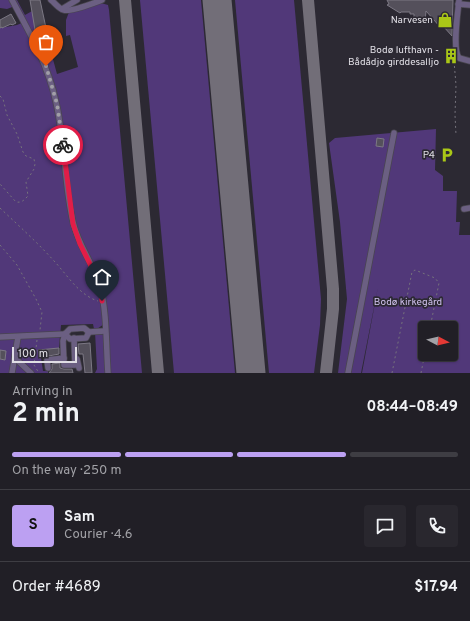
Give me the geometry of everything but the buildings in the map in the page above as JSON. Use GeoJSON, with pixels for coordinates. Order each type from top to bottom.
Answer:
{"type":"FeatureCollection","features":[{"type":"Feature","properties":{"kind":"lane"},"geometry":{"type":"LineString","coordinates":[[12,0],[46,66],[54,94],[59,115],[73,224],[80,244],[100,286],[108,373]]}},
{"type":"Feature","properties":{"kind":"lane"},"geometry":{"type":"LineString","coordinates":[[62,9],[77,0]]}},
{"type":"Feature","properties":{"kind":"lane"},"geometry":{"type":"LineString","coordinates":[[54,1],[62,9],[69,10],[102,0]]}},
{"type":"Feature","properties":{"kind":"lane"},"geometry":{"type":"LineString","coordinates":[[470,5],[458,2],[456,36],[456,53],[459,58],[470,61]]}},
{"type":"Feature","properties":{"kind":"lane"},"geometry":{"type":"LineString","coordinates":[[348,373],[394,133]]}},
{"type":"Feature","properties":{"kind":"lane"},"geometry":{"type":"LineString","coordinates":[[74,338],[75,365],[64,365],[63,342],[65,334],[70,329],[84,328],[88,332],[105,331]]}},
{"type":"Feature","properties":{"kind":"lane"},"geometry":{"type":"LineString","coordinates":[[0,337],[65,334],[70,339],[86,338],[88,336],[88,332]]}},
{"type":"Feature","properties":{"kind":"lane"},"geometry":{"type":"LineString","coordinates":[[12,373],[18,337]]}},
{"type":"Feature","properties":{"kind":"lane"},"geometry":{"type":"LineString","coordinates":[[15,358],[31,373]]}},
{"type":"Feature","properties":{"kind":"lane"},"geometry":{"type":"LineString","coordinates":[[48,368],[47,360],[64,358]]}},
{"type":"Feature","properties":{"kind":"lane"},"geometry":{"type":"LineString","coordinates":[[75,360],[78,359],[79,368]]}},
{"type":"Feature","properties":{"kind":"path"},"geometry":{"type":"LineString","coordinates":[[454,61],[456,84],[454,115],[456,135]]}},
{"type":"Feature","properties":{"kind":"path"},"geometry":{"type":"LineString","coordinates":[[0,96],[3,99],[7,115],[17,134],[23,152],[26,156],[34,159],[35,164],[26,182],[28,196],[21,203],[16,202],[0,184]]}},
{"type":"Feature","properties":{"kind":"path"},"geometry":{"type":"LineString","coordinates":[[0,208],[80,289],[91,298],[102,301]]}},
{"type":"Feature","properties":{"kind":"path"},"geometry":{"type":"LineString","coordinates":[[0,245],[20,269],[42,312],[42,326],[38,336],[34,365],[39,373]]}},
{"type":"Feature","properties":{"kind":"path"},"geometry":{"type":"LineString","coordinates":[[392,373],[412,272],[415,270],[435,278],[439,283],[431,321]]}},
{"type":"Feature","properties":{"kind":"path"},"geometry":{"type":"LineString","coordinates":[[421,373],[423,361]]}},
{"type":"Feature","properties":{"kind":"green space"},"geometry":{"type":"Polygon","coordinates":[[[0,0],[17,0],[25,15],[34,10],[38,31],[44,42],[48,41],[57,74],[78,67],[70,35],[66,36],[66,20],[69,12],[101,3],[108,5],[142,373],[95,373],[97,369],[95,332],[105,331],[104,324],[97,329],[94,329],[93,324],[61,325],[59,348],[39,358],[41,358],[43,371],[48,371],[48,373],[0,373],[0,28],[17,25],[24,22],[15,6],[7,9],[0,8],[0,0]]]}},
{"type":"Feature","properties":{"kind":"green space"},"geometry":{"type":"Polygon","coordinates":[[[140,0],[201,0],[235,373],[174,373],[140,0]]]}},
{"type":"Feature","properties":{"kind":"green space"},"geometry":{"type":"Polygon","coordinates":[[[235,0],[294,0],[321,299],[320,325],[314,373],[269,373],[235,0]]]}},
{"type":"Feature","properties":{"kind":"green space","name":"Bodø kirkegård"},"geometry":{"type":"Polygon","coordinates":[[[436,129],[435,170],[443,176],[443,191],[457,191],[456,222],[460,222],[459,235],[470,235],[470,373],[362,373],[378,287],[361,373],[338,373],[347,299],[340,222],[329,143],[335,138],[436,129]]]}},
{"type":"Feature","properties":{"kind":"taxiway"},"geometry":{"type":"LineString","coordinates":[[125,0],[158,373]]}},
{"type":"Feature","properties":{"kind":"taxiway"},"geometry":{"type":"LineString","coordinates":[[308,0],[333,289],[333,309],[326,373]]}},
{"type":"Feature","properties":{"kind":"runway"},"geometry":{"type":"LineString","coordinates":[[217,0],[251,373]]}},
{"type":"Feature","properties":{"kind":"way so far"},"geometry":{"type":"LineString","coordinates":[[46,66],[57,104],[63,145]]}},
{"type":"Feature","properties":{"kind":"place","name":"Narvesen"},"geometry":{"type":"Point","coordinates":[445,20]}},
{"type":"Feature","properties":{"kind":"place","name":"Bodø lufthavn - Bådådjo girddesalljo"},"geometry":{"type":"Point","coordinates":[451,56]}},
{"type":"Feature","properties":{"kind":"place","name":"P4"},"geometry":{"type":"Point","coordinates":[447,155]}},
{"type":"Feature","properties":{"kind":"route"},"geometry":{"type":"LineString","coordinates":[[63,145],[73,224],[80,244],[92,265],[100,286],[102,301]]}}]}
